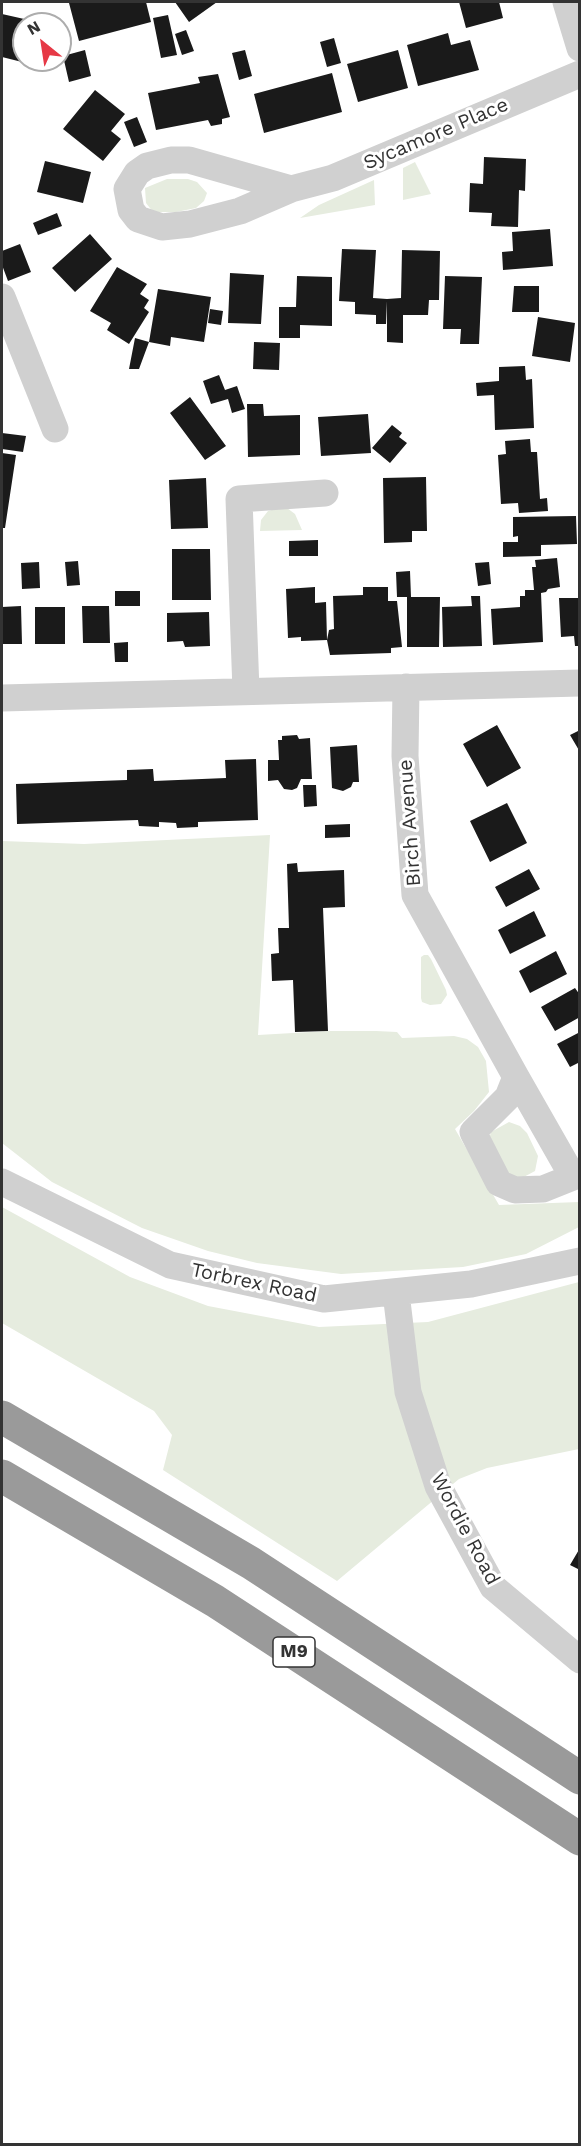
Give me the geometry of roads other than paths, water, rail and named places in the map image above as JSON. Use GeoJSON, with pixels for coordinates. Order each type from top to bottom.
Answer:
{"type":"FeatureCollection","features":[{"type":"Feature","properties":{"kind":"highway","name":"M9"},"geometry":{"type":"LineString","coordinates":[[2,1417],[251,1563],[579,1778]]}},
{"type":"Feature","properties":{"kind":"highway","name":"M9"},"geometry":{"type":"LineString","coordinates":[[2,1476],[215,1601],[579,1839]]}},
{"type":"Feature","properties":{"kind":"street"},"geometry":{"type":"LineString","coordinates":[[566,2],[579,48]]}},
{"type":"Feature","properties":{"kind":"street","name":"Sycamore Place"},"geometry":{"type":"LineString","coordinates":[[291,189],[189,160],[171,160],[147,166],[137,173],[127,189],[131,210],[138,219],[162,227],[190,224],[240,211],[291,189],[333,178],[579,74]]}},
{"type":"Feature","properties":{"kind":"street"},"geometry":{"type":"LineString","coordinates":[[2,297],[55,429]]}},
{"type":"Feature","properties":{"kind":"street"},"geometry":{"type":"LineString","coordinates":[[246,691],[239,499],[326,493]]}},
{"type":"Feature","properties":{"kind":"street"},"geometry":{"type":"LineString","coordinates":[[2,698],[579,683]]}},
{"type":"Feature","properties":{"kind":"street","name":"Birch Avenue"},"geometry":{"type":"LineString","coordinates":[[406,687],[405,756],[415,895],[516,1077]]}},
{"type":"Feature","properties":{"kind":"street","name":"Torbrex Road"},"geometry":{"type":"LineString","coordinates":[[2,1182],[170,1265],[324,1299],[471,1284],[579,1261]]}},
{"type":"Feature","properties":{"kind":"street","name":"Wordie Road"},"geometry":{"type":"LineString","coordinates":[[396,1293],[408,1392],[438,1486],[493,1587],[579,1660]]}}]}
